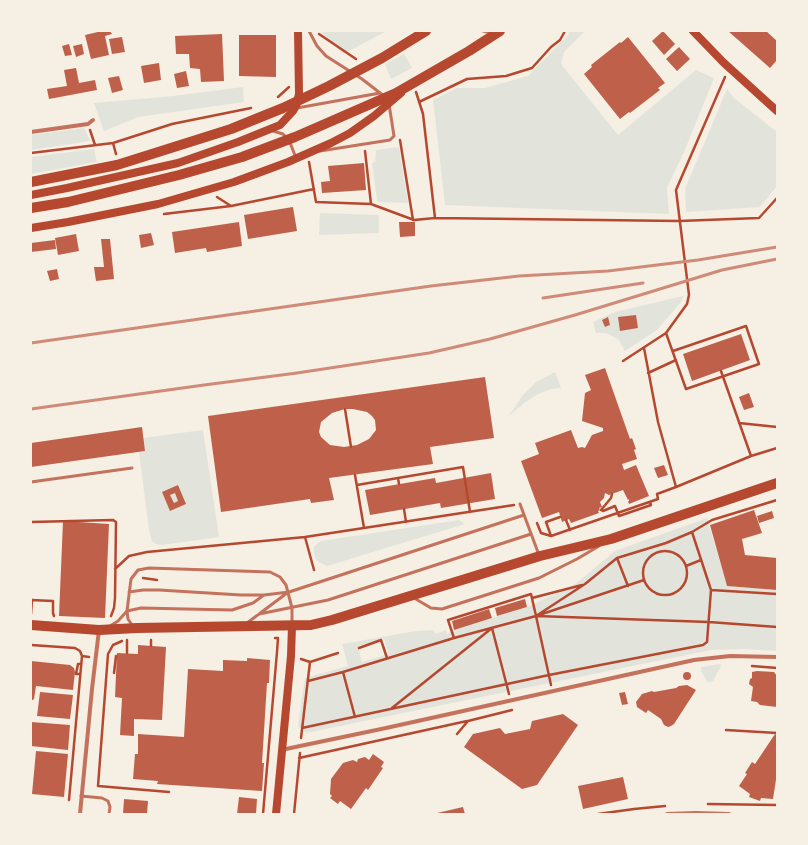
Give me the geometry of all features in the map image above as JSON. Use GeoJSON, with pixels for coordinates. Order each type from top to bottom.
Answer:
{"type":"FeatureCollection","features":[{"type":"Feature","properties":{"kind":"main road"},"geometry":{"type":"LineString","coordinates":[[31,195],[178,163],[280,125],[295,108],[299,94],[298,31]]}},
{"type":"Feature","properties":{"kind":"main road"},"geometry":{"type":"LineString","coordinates":[[31,182],[117,165],[231,129],[283,108],[382,58],[426,31]]}},
{"type":"Feature","properties":{"kind":"main road"},"geometry":{"type":"LineString","coordinates":[[31,208],[68,202],[123,190],[242,157],[295,138],[396,93],[469,51],[500,31]]}},
{"type":"Feature","properties":{"kind":"main road"},"geometry":{"type":"LineString","coordinates":[[693,31],[724,63],[777,111]]}},
{"type":"Feature","properties":{"kind":"main road"},"geometry":{"type":"LineString","coordinates":[[31,228],[158,204],[234,182],[288,162],[350,134],[413,83]]}},
{"type":"Feature","properties":{"kind":"main road"},"geometry":{"type":"LineString","coordinates":[[31,625],[99,630],[137,628],[292,626],[311,624],[332,620],[540,556],[611,539],[777,483]]}},
{"type":"Feature","properties":{"kind":"main road"},"geometry":{"type":"LineString","coordinates":[[276,814],[291,656],[292,626]]}},
{"type":"Feature","properties":{"kind":"street"},"geometry":{"type":"LineString","coordinates":[[31,132],[88,124],[93,120]]}},
{"type":"Feature","properties":{"kind":"street"},"geometry":{"type":"LineString","coordinates":[[80,814],[95,657],[99,630]]}},
{"type":"Feature","properties":{"kind":"street"},"geometry":{"type":"LineString","coordinates":[[281,750],[694,660],[730,656],[777,657]]}},
{"type":"Feature","properties":{"kind":"street"},"geometry":{"type":"LineString","coordinates":[[668,814],[729,814]]}},
{"type":"Feature","properties":{"kind":"lane"},"geometry":{"type":"LineString","coordinates":[[269,129],[283,134],[289,140],[296,158],[308,153],[388,142],[394,136],[390,107],[386,100],[380,93],[362,79],[326,56],[317,46],[309,31]]}},
{"type":"Feature","properties":{"kind":"lane"},"geometry":{"type":"LineString","coordinates":[[483,31],[491,33],[500,31]]}},
{"type":"Feature","properties":{"kind":"lane"},"geometry":{"type":"LineString","coordinates":[[295,108],[380,93]]}},
{"type":"Feature","properties":{"kind":"lane"},"geometry":{"type":"LineString","coordinates":[[31,482],[132,468]]}},
{"type":"Feature","properties":{"kind":"lane"},"geometry":{"type":"LineString","coordinates":[[520,504],[540,556]]}},
{"type":"Feature","properties":{"kind":"lane"},"geometry":{"type":"LineString","coordinates":[[129,592],[142,590],[240,596],[289,592],[524,515]]}},
{"type":"Feature","properties":{"kind":"lane"},"geometry":{"type":"LineString","coordinates":[[259,614],[328,600],[531,534]]}},
{"type":"Feature","properties":{"kind":"lane"},"geometry":{"type":"LineString","coordinates":[[411,596],[431,608],[442,609],[539,578],[577,559],[611,539]]}},
{"type":"Feature","properties":{"kind":"lane"},"geometry":{"type":"LineString","coordinates":[[137,628],[132,625],[128,619],[127,611],[131,579],[138,570],[149,568],[270,572],[280,577],[289,592],[292,608],[292,626]]}},
{"type":"Feature","properties":{"kind":"lane"},"geometry":{"type":"LineString","coordinates":[[241,626],[289,592]]}},
{"type":"Feature","properties":{"kind":"lane"},"geometry":{"type":"LineString","coordinates":[[99,630],[111,626],[122,618],[127,611],[141,608],[232,610],[253,604],[264,595]]}},
{"type":"Feature","properties":{"kind":"lane"},"geometry":{"type":"LineString","coordinates":[[81,798],[102,798],[108,801],[110,807],[109,814]]}},
{"type":"Feature","properties":{"kind":"path"},"geometry":{"type":"LineString","coordinates":[[419,102],[467,79],[506,76],[532,68],[551,47],[560,40],[566,31]]}},
{"type":"Feature","properties":{"kind":"path"},"geometry":{"type":"LineString","coordinates":[[318,33],[366,66]]}},
{"type":"Feature","properties":{"kind":"path"},"geometry":{"type":"LineString","coordinates":[[623,361],[666,333],[688,304],[689,295],[676,190],[724,79]]}},
{"type":"Feature","properties":{"kind":"path"},"geometry":{"type":"LineString","coordinates":[[413,83],[423,114],[435,218]]}},
{"type":"Feature","properties":{"kind":"path"},"geometry":{"type":"LineString","coordinates":[[276,99],[290,86]]}},
{"type":"Feature","properties":{"kind":"path"},"geometry":{"type":"LineString","coordinates":[[31,153],[113,143],[172,124],[256,107]]}},
{"type":"Feature","properties":{"kind":"path"},"geometry":{"type":"LineString","coordinates":[[88,124],[95,145]]}},
{"type":"Feature","properties":{"kind":"path"},"geometry":{"type":"LineString","coordinates":[[365,149],[371,204]]}},
{"type":"Feature","properties":{"kind":"path"},"geometry":{"type":"LineString","coordinates":[[213,194],[231,206],[314,189]]}},
{"type":"Feature","properties":{"kind":"path"},"geometry":{"type":"LineString","coordinates":[[414,220],[435,218],[679,221],[759,218],[777,198]]}},
{"type":"Feature","properties":{"kind":"path"},"geometry":{"type":"LineString","coordinates":[[666,333],[686,389],[759,364],[746,326],[673,351]]}},
{"type":"Feature","properties":{"kind":"path"},"geometry":{"type":"LineString","coordinates":[[644,348],[658,422],[676,487]]}},
{"type":"Feature","properties":{"kind":"path"},"geometry":{"type":"LineString","coordinates":[[648,373],[676,360]]}},
{"type":"Feature","properties":{"kind":"path"},"geometry":{"type":"LineString","coordinates":[[721,371],[751,456]]}},
{"type":"Feature","properties":{"kind":"path"},"geometry":{"type":"LineString","coordinates":[[345,409],[351,447]]}},
{"type":"Feature","properties":{"kind":"path"},"geometry":{"type":"LineString","coordinates":[[739,423],[777,427]]}},
{"type":"Feature","properties":{"kind":"path"},"geometry":{"type":"LineString","coordinates":[[612,494],[611,498],[601,510],[603,511],[615,506],[619,516],[651,505],[650,502],[658,499],[657,494],[751,456],[777,448]]}},
{"type":"Feature","properties":{"kind":"path"},"geometry":{"type":"LineString","coordinates":[[357,485],[463,467],[470,512]]}},
{"type":"Feature","properties":{"kind":"path"},"geometry":{"type":"LineString","coordinates":[[355,475],[364,528]]}},
{"type":"Feature","properties":{"kind":"path"},"geometry":{"type":"LineString","coordinates":[[398,478],[400,484]]}},
{"type":"Feature","properties":{"kind":"path"},"geometry":{"type":"LineString","coordinates":[[536,616],[585,584],[617,558],[666,544],[692,532],[712,520],[777,500]]}},
{"type":"Feature","properties":{"kind":"path"},"geometry":{"type":"LineString","coordinates":[[115,569],[129,556],[147,552],[305,537],[520,504]]}},
{"type":"Feature","properties":{"kind":"path"},"geometry":{"type":"LineString","coordinates":[[404,509],[406,522]]}},
{"type":"Feature","properties":{"kind":"path"},"geometry":{"type":"LineString","coordinates":[[560,517],[546,522],[551,536],[618,513]]}},
{"type":"Feature","properties":{"kind":"path"},"geometry":{"type":"LineString","coordinates":[[31,522],[114,520],[116,525],[114,608],[110,618]]}},
{"type":"Feature","properties":{"kind":"path"},"geometry":{"type":"LineString","coordinates":[[566,520],[570,530]]}},
{"type":"Feature","properties":{"kind":"path"},"geometry":{"type":"LineString","coordinates":[[302,728],[549,675],[703,645],[707,642],[711,590],[692,532]]}},
{"type":"Feature","properties":{"kind":"path"},"geometry":{"type":"LineString","coordinates":[[305,537],[314,570]]}},
{"type":"Feature","properties":{"kind":"path"},"geometry":{"type":"LineString","coordinates":[[667,551],[675,553],[682,558],[686,566],[687,574],[685,583],[680,590],[672,594],[664,595],[655,592],[644,580],[643,571],[646,563],[651,556],[658,552],[667,551]]}},
{"type":"Feature","properties":{"kind":"path"},"geometry":{"type":"LineString","coordinates":[[617,558],[628,586]]}},
{"type":"Feature","properties":{"kind":"path"},"geometry":{"type":"LineString","coordinates":[[686,566],[701,560]]}},
{"type":"Feature","properties":{"kind":"path"},"geometry":{"type":"LineString","coordinates":[[143,578],[157,580]]}},
{"type":"Feature","properties":{"kind":"path"},"geometry":{"type":"LineString","coordinates":[[308,681],[343,672],[454,638],[536,616],[644,580]]}},
{"type":"Feature","properties":{"kind":"path"},"geometry":{"type":"LineString","coordinates":[[532,598],[585,584]]}},
{"type":"Feature","properties":{"kind":"path"},"geometry":{"type":"LineString","coordinates":[[711,590],[777,594]]}},
{"type":"Feature","properties":{"kind":"path"},"geometry":{"type":"LineString","coordinates":[[454,638],[448,620],[531,594],[553,691]]}},
{"type":"Feature","properties":{"kind":"path"},"geometry":{"type":"LineString","coordinates":[[31,614],[32,600],[54,601],[52,613],[55,618]]}},
{"type":"Feature","properties":{"kind":"path"},"geometry":{"type":"LineString","coordinates":[[536,616],[709,622],[777,627]]}},
{"type":"Feature","properties":{"kind":"path"},"geometry":{"type":"LineString","coordinates":[[492,628],[511,700]]}},
{"type":"Feature","properties":{"kind":"path"},"geometry":{"type":"LineString","coordinates":[[391,709],[492,628]]}},
{"type":"Feature","properties":{"kind":"path"},"geometry":{"type":"LineString","coordinates":[[263,814],[278,638],[270,638]]}},
{"type":"Feature","properties":{"kind":"path"},"geometry":{"type":"LineString","coordinates":[[127,640],[127,653]]}},
{"type":"Feature","properties":{"kind":"path"},"geometry":{"type":"LineString","coordinates":[[133,640],[121,641],[113,645],[108,654],[98,786],[169,792]]}},
{"type":"Feature","properties":{"kind":"path"},"geometry":{"type":"LineString","coordinates":[[145,640],[151,640],[151,646]]}},
{"type":"Feature","properties":{"kind":"path"},"geometry":{"type":"LineString","coordinates":[[359,648],[381,640],[387,658]]}},
{"type":"Feature","properties":{"kind":"path"},"geometry":{"type":"LineString","coordinates":[[31,645],[75,648],[80,651],[82,656],[69,800]]}},
{"type":"Feature","properties":{"kind":"path"},"geometry":{"type":"LineString","coordinates":[[277,652],[310,662],[338,654]]}},
{"type":"Feature","properties":{"kind":"path"},"geometry":{"type":"LineString","coordinates":[[82,656],[107,659]]}},
{"type":"Feature","properties":{"kind":"path"},"geometry":{"type":"LineString","coordinates":[[114,673],[116,656]]}},
{"type":"Feature","properties":{"kind":"path"},"geometry":{"type":"LineString","coordinates":[[294,814],[310,662]]}},
{"type":"Feature","properties":{"kind":"path"},"geometry":{"type":"LineString","coordinates":[[80,674],[76,674],[75,668],[78,664],[81,664]]}},
{"type":"Feature","properties":{"kind":"path"},"geometry":{"type":"LineString","coordinates":[[749,666],[777,668]]}},
{"type":"Feature","properties":{"kind":"path"},"geometry":{"type":"LineString","coordinates":[[343,672],[355,717]]}},
{"type":"Feature","properties":{"kind":"path"},"geometry":{"type":"LineString","coordinates":[[299,758],[513,710]]}},
{"type":"Feature","properties":{"kind":"path"},"geometry":{"type":"LineString","coordinates":[[457,734],[468,721]]}},
{"type":"Feature","properties":{"kind":"path"},"geometry":{"type":"LineString","coordinates":[[726,730],[777,733]]}},
{"type":"Feature","properties":{"kind":"shaded area"},"geometry":{"type":"Polygon","coordinates":[[[321,31],[387,31],[343,54],[321,31]]]}},
{"type":"Feature","properties":{"kind":"shaded area"},"geometry":{"type":"Polygon","coordinates":[[[569,31],[585,31],[564,52],[561,64],[618,135],[696,70],[714,78],[684,152],[667,188],[669,214],[445,205],[433,100],[457,88],[485,88],[528,76],[568,35],[569,31]]]}},
{"type":"Feature","properties":{"kind":"shaded area"},"geometry":{"type":"Polygon","coordinates":[[[404,54],[412,68],[391,79],[385,64],[404,54]]]}},
{"type":"Feature","properties":{"kind":"shaded area"},"geometry":{"type":"Polygon","coordinates":[[[243,87],[244,102],[138,117],[104,131],[94,103],[173,96],[243,87]]]}},
{"type":"Feature","properties":{"kind":"shaded area"},"geometry":{"type":"Polygon","coordinates":[[[727,89],[734,98],[777,132],[777,186],[760,207],[686,212],[685,189],[727,89]]]}},
{"type":"Feature","properties":{"kind":"shaded area"},"geometry":{"type":"Polygon","coordinates":[[[84,128],[90,141],[31,150],[31,135],[84,128]]]}},
{"type":"Feature","properties":{"kind":"shaded area"},"geometry":{"type":"Polygon","coordinates":[[[399,147],[408,203],[378,202],[372,163],[375,162],[376,150],[399,147]]]}},
{"type":"Feature","properties":{"kind":"shaded area"},"geometry":{"type":"Polygon","coordinates":[[[94,149],[97,162],[31,174],[31,157],[94,149]]]}},
{"type":"Feature","properties":{"kind":"shaded area"},"geometry":{"type":"Polygon","coordinates":[[[320,213],[379,215],[379,233],[319,235],[320,213]]]}},
{"type":"Feature","properties":{"kind":"shaded area"},"geometry":{"type":"Polygon","coordinates":[[[683,296],[681,302],[657,330],[625,351],[618,339],[606,333],[596,333],[593,322],[615,312],[683,296]]]}},
{"type":"Feature","properties":{"kind":"shaded area"},"geometry":{"type":"Polygon","coordinates":[[[555,372],[561,388],[551,389],[538,394],[524,403],[509,416],[523,395],[536,382],[555,372]]]}},
{"type":"Feature","properties":{"kind":"shaded area"},"geometry":{"type":"Polygon","coordinates":[[[203,430],[219,537],[161,545],[156,544],[152,541],[149,530],[139,452],[145,451],[143,438],[203,430]]]}},
{"type":"Feature","properties":{"kind":"shaded area"},"geometry":{"type":"Polygon","coordinates":[[[707,518],[727,586],[777,590],[777,651],[743,649],[711,650],[306,733],[298,726],[305,678],[348,666],[342,644],[416,631],[432,630],[435,634],[446,630],[447,634],[454,630],[527,607],[574,585],[615,551],[707,518]],[[384,639],[358,646],[362,662],[389,654],[384,639]]]}},
{"type":"Feature","properties":{"kind":"shaded area"},"geometry":{"type":"Polygon","coordinates":[[[459,520],[465,524],[327,566],[317,561],[314,554],[314,546],[321,541],[459,520]]]}},
{"type":"Feature","properties":{"kind":"shaded area"},"geometry":{"type":"Polygon","coordinates":[[[720,664],[721,666],[713,681],[707,682],[701,667],[720,664]]]}},
{"type":"Feature","properties":{"kind":"building"},"geometry":{"type":"Polygon","coordinates":[[[102,31],[110,31],[112,34],[105,36],[109,55],[91,59],[85,35],[102,31]]]}},
{"type":"Feature","properties":{"kind":"building"},"geometry":{"type":"Polygon","coordinates":[[[663,31],[675,44],[664,55],[652,41],[663,31]]]}},
{"type":"Feature","properties":{"kind":"building"},"geometry":{"type":"Polygon","coordinates":[[[728,31],[766,31],[777,41],[777,60],[770,68],[728,31]]]}},
{"type":"Feature","properties":{"kind":"building"},"geometry":{"type":"Polygon","coordinates":[[[222,34],[224,81],[201,82],[200,69],[190,68],[189,54],[176,54],[175,36],[222,34]]]}},
{"type":"Feature","properties":{"kind":"building"},"geometry":{"type":"Polygon","coordinates":[[[239,35],[276,35],[276,77],[239,76],[239,35]]]}},
{"type":"Feature","properties":{"kind":"building"},"geometry":{"type":"Polygon","coordinates":[[[122,37],[125,52],[112,54],[109,39],[122,37]]]}},
{"type":"Feature","properties":{"kind":"building"},"geometry":{"type":"Polygon","coordinates":[[[628,37],[665,83],[658,88],[660,90],[620,119],[584,74],[592,67],[591,65],[628,37]]]}},
{"type":"Feature","properties":{"kind":"building"},"geometry":{"type":"Polygon","coordinates":[[[69,44],[72,55],[65,56],[62,46],[69,44]]]}},
{"type":"Feature","properties":{"kind":"building"},"geometry":{"type":"Polygon","coordinates":[[[82,44],[84,54],[76,57],[73,46],[82,44]]]}},
{"type":"Feature","properties":{"kind":"building"},"geometry":{"type":"Polygon","coordinates":[[[679,47],[690,59],[677,71],[666,59],[679,47]]]}},
{"type":"Feature","properties":{"kind":"building"},"geometry":{"type":"Polygon","coordinates":[[[159,63],[161,80],[144,83],[141,66],[159,63]]]}},
{"type":"Feature","properties":{"kind":"building"},"geometry":{"type":"Polygon","coordinates":[[[76,68],[79,83],[95,80],[97,90],[49,99],[47,89],[67,86],[64,70],[76,68]]]}},
{"type":"Feature","properties":{"kind":"building"},"geometry":{"type":"Polygon","coordinates":[[[186,71],[189,86],[177,88],[174,74],[186,71]]]}},
{"type":"Feature","properties":{"kind":"building"},"geometry":{"type":"Polygon","coordinates":[[[119,76],[123,90],[112,93],[108,78],[119,76]]]}},
{"type":"Feature","properties":{"kind":"building"},"geometry":{"type":"Polygon","coordinates":[[[364,163],[366,190],[322,193],[321,182],[330,181],[328,166],[364,163]]]}},
{"type":"Feature","properties":{"kind":"building"},"geometry":{"type":"Polygon","coordinates":[[[293,207],[297,231],[248,239],[244,215],[293,207]]]}},
{"type":"Feature","properties":{"kind":"building"},"geometry":{"type":"Polygon","coordinates":[[[239,222],[242,246],[207,252],[206,248],[175,253],[172,232],[239,222]]]}},
{"type":"Feature","properties":{"kind":"building"},"geometry":{"type":"Polygon","coordinates":[[[399,222],[415,222],[415,236],[400,237],[399,222]]]}},
{"type":"Feature","properties":{"kind":"building"},"geometry":{"type":"Polygon","coordinates":[[[151,233],[154,245],[141,248],[139,235],[151,233]]]}},
{"type":"Feature","properties":{"kind":"building"},"geometry":{"type":"Polygon","coordinates":[[[76,234],[79,251],[58,255],[55,238],[76,234]]]}},
{"type":"Feature","properties":{"kind":"building"},"geometry":{"type":"Polygon","coordinates":[[[101,239],[110,239],[114,279],[96,281],[94,267],[104,267],[101,239]]]}},
{"type":"Feature","properties":{"kind":"building"},"geometry":{"type":"Polygon","coordinates":[[[55,240],[56,249],[31,252],[31,243],[55,240]]]}},
{"type":"Feature","properties":{"kind":"building"},"geometry":{"type":"Polygon","coordinates":[[[57,269],[59,279],[50,281],[47,271],[57,269]]]}},
{"type":"Feature","properties":{"kind":"building"},"geometry":{"type":"Polygon","coordinates":[[[636,315],[638,328],[620,331],[618,317],[636,315]]]}},
{"type":"Feature","properties":{"kind":"building"},"geometry":{"type":"Polygon","coordinates":[[[608,317],[610,325],[605,327],[602,320],[608,317]]]}},
{"type":"Feature","properties":{"kind":"building"},"geometry":{"type":"Polygon","coordinates":[[[741,334],[750,360],[692,381],[683,354],[741,334]]]}},
{"type":"Feature","properties":{"kind":"building"},"geometry":{"type":"Polygon","coordinates":[[[605,368],[630,439],[632,438],[636,449],[634,450],[637,459],[622,464],[624,470],[636,465],[649,496],[629,504],[629,499],[628,500],[623,490],[609,495],[605,493],[604,498],[600,502],[602,507],[599,508],[599,513],[571,523],[569,519],[562,522],[559,512],[542,518],[521,461],[539,454],[535,443],[571,430],[578,448],[585,448],[592,435],[603,431],[603,428],[582,421],[585,393],[591,390],[585,375],[605,368]]]}},
{"type":"Feature","properties":{"kind":"building"},"geometry":{"type":"Polygon","coordinates":[[[485,377],[494,438],[430,447],[433,464],[329,478],[334,500],[311,503],[310,499],[221,512],[208,416],[485,377]],[[345,409],[332,413],[321,422],[319,432],[321,437],[330,445],[344,447],[357,445],[369,439],[376,430],[375,420],[372,416],[367,412],[345,409]]]}},
{"type":"Feature","properties":{"kind":"building"},"geometry":{"type":"Polygon","coordinates":[[[749,393],[754,407],[744,410],[739,397],[749,393]]]}},
{"type":"Feature","properties":{"kind":"building"},"geometry":{"type":"Polygon","coordinates":[[[142,427],[145,451],[31,467],[31,443],[142,427]]]}},
{"type":"Feature","properties":{"kind":"building"},"geometry":{"type":"Polygon","coordinates":[[[664,465],[668,475],[658,478],[654,468],[664,465]]]}},
{"type":"Feature","properties":{"kind":"building"},"geometry":{"type":"Polygon","coordinates":[[[491,473],[495,499],[441,508],[440,503],[370,515],[365,490],[435,478],[436,483],[491,473]]]}},
{"type":"Feature","properties":{"kind":"building"},"geometry":{"type":"Polygon","coordinates":[[[178,485],[186,504],[170,511],[162,492],[178,485]],[[175,493],[170,495],[174,503],[178,501],[175,493]]]}},
{"type":"Feature","properties":{"kind":"building"},"geometry":{"type":"Polygon","coordinates":[[[754,510],[762,533],[742,539],[745,555],[777,558],[777,590],[727,586],[710,525],[754,510]]]}},
{"type":"Feature","properties":{"kind":"building"},"geometry":{"type":"Polygon","coordinates":[[[772,511],[774,518],[759,523],[757,516],[772,511]]]}},
{"type":"Feature","properties":{"kind":"building"},"geometry":{"type":"Polygon","coordinates":[[[63,521],[109,524],[105,618],[59,616],[63,521]]]}},
{"type":"Feature","properties":{"kind":"building"},"geometry":{"type":"Polygon","coordinates":[[[525,599],[527,607],[497,616],[495,608],[525,599]]]}},
{"type":"Feature","properties":{"kind":"building"},"geometry":{"type":"Polygon","coordinates":[[[489,609],[492,618],[454,630],[452,621],[489,609]]]}},
{"type":"Feature","properties":{"kind":"building"},"geometry":{"type":"Polygon","coordinates":[[[138,645],[166,647],[162,720],[134,719],[134,736],[120,735],[122,698],[115,697],[117,653],[138,654],[138,645]]]}},
{"type":"Feature","properties":{"kind":"building"},"geometry":{"type":"Polygon","coordinates":[[[247,658],[270,660],[269,683],[267,683],[262,763],[264,763],[262,791],[157,784],[158,781],[133,779],[135,754],[138,754],[138,734],[184,737],[188,669],[223,671],[223,660],[247,661],[247,658]]]}},
{"type":"Feature","properties":{"kind":"building"},"geometry":{"type":"Polygon","coordinates":[[[31,661],[70,665],[74,668],[75,672],[73,690],[36,686],[34,699],[31,701],[31,661]]]}},
{"type":"Feature","properties":{"kind":"building"},"geometry":{"type":"Polygon","coordinates":[[[687,672],[690,673],[690,679],[687,680],[684,679],[683,676],[684,673],[687,672]]]}},
{"type":"Feature","properties":{"kind":"building"},"geometry":{"type":"Polygon","coordinates":[[[752,672],[774,672],[777,676],[777,707],[760,705],[757,702],[751,701],[753,687],[749,684],[750,679],[752,678],[752,672]]]}},
{"type":"Feature","properties":{"kind":"building"},"geometry":{"type":"Polygon","coordinates":[[[687,685],[696,690],[674,724],[671,726],[668,727],[664,725],[661,719],[648,710],[646,713],[637,707],[636,702],[642,694],[687,685]]]}},
{"type":"Feature","properties":{"kind":"building"},"geometry":{"type":"Polygon","coordinates":[[[40,692],[73,695],[70,719],[37,716],[40,692]]]}},
{"type":"Feature","properties":{"kind":"building"},"geometry":{"type":"Polygon","coordinates":[[[625,692],[628,704],[622,705],[619,693],[625,692]]]}},
{"type":"Feature","properties":{"kind":"building"},"geometry":{"type":"Polygon","coordinates":[[[563,714],[578,725],[537,785],[522,789],[464,747],[473,734],[500,728],[505,734],[530,729],[532,721],[563,714]]]}},
{"type":"Feature","properties":{"kind":"building"},"geometry":{"type":"Polygon","coordinates":[[[31,722],[70,725],[68,750],[31,746],[31,722]]]}},
{"type":"Feature","properties":{"kind":"building"},"geometry":{"type":"Polygon","coordinates":[[[775,734],[777,735],[777,773],[773,799],[761,798],[760,801],[749,797],[750,794],[739,786],[747,774],[745,773],[752,762],[755,764],[775,734]]]}},
{"type":"Feature","properties":{"kind":"building"},"geometry":{"type":"Polygon","coordinates":[[[36,751],[68,754],[64,797],[32,794],[36,751]]]}},
{"type":"Feature","properties":{"kind":"building"},"geometry":{"type":"Polygon","coordinates":[[[373,754],[384,762],[381,767],[383,768],[368,790],[366,788],[351,809],[340,801],[338,804],[330,798],[332,796],[330,794],[331,779],[343,763],[353,760],[357,762],[358,759],[365,757],[369,760],[373,754]]]}},
{"type":"Feature","properties":{"kind":"building"},"geometry":{"type":"Polygon","coordinates":[[[623,777],[628,799],[583,809],[578,786],[623,777]]]}},
{"type":"Feature","properties":{"kind":"building"},"geometry":{"type":"Polygon","coordinates":[[[239,797],[257,799],[256,814],[237,814],[239,797]]]}},
{"type":"Feature","properties":{"kind":"building"},"geometry":{"type":"Polygon","coordinates":[[[124,799],[148,801],[147,814],[123,814],[124,799]]]}},
{"type":"Feature","properties":{"kind":"building"},"geometry":{"type":"Polygon","coordinates":[[[463,807],[465,814],[437,814],[437,813],[463,807]]]}},
{"type":"Feature","properties":{"kind":"railway"},"geometry":{"type":"LineString","coordinates":[[31,343],[431,286],[519,276],[608,271],[698,260],[777,247]]}},
{"type":"Feature","properties":{"kind":"railway"},"geometry":{"type":"LineString","coordinates":[[31,409],[297,373],[429,353],[490,339],[575,315],[722,270],[777,259]]}},
{"type":"Feature","properties":{"kind":"railway"},"geometry":{"type":"LineString","coordinates":[[543,298],[643,283]]}}]}
